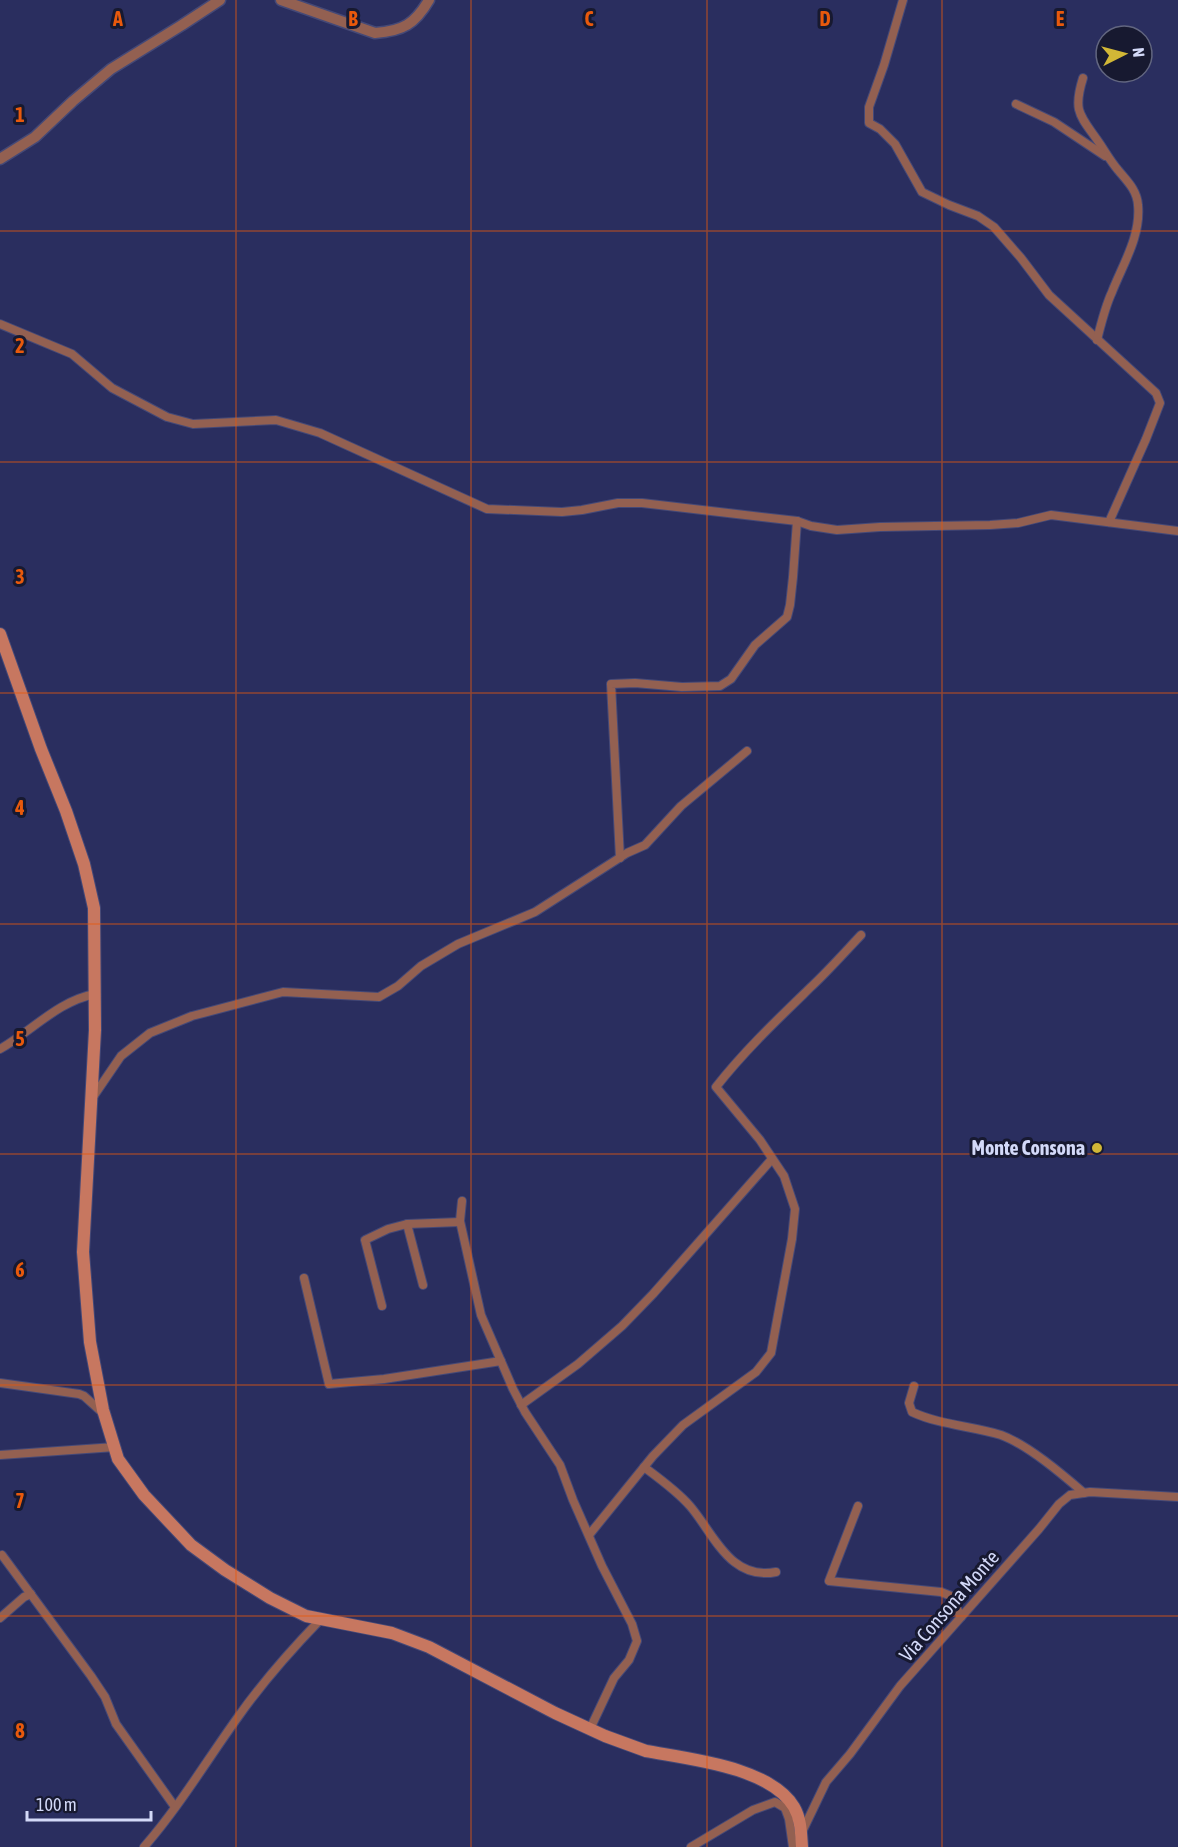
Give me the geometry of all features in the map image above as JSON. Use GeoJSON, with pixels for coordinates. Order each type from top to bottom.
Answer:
{"type":"FeatureCollection","features":[{"type":"Feature","properties":{"kind":"main road"},"geometry":{"type":"LineString","coordinates":[[0,634],[66,811],[84,864],[94,908],[95,994],[82,1252],[90,1342],[105,1415],[118,1459],[144,1495],[191,1545],[225,1570],[270,1598],[306,1616],[392,1633],[429,1647],[555,1713],[646,1751],[710,1762],[758,1777],[782,1791],[794,1807],[800,1821],[802,1841]]}},
{"type":"Feature","properties":{"kind":"street"},"geometry":{"type":"LineString","coordinates":[[0,159],[35,137],[111,69],[220,0]]}},
{"type":"Feature","properties":{"kind":"street"},"geometry":{"type":"LineString","coordinates":[[281,0],[375,33],[391,32],[412,23],[429,0]]}},
{"type":"Feature","properties":{"kind":"street"},"geometry":{"type":"LineString","coordinates":[[903,0],[869,107],[869,123],[880,129],[895,144],[922,192],[978,216],[994,227],[1049,295],[1156,393],[1160,404],[1109,522]]}},
{"type":"Feature","properties":{"kind":"street"},"geometry":{"type":"LineString","coordinates":[[1083,78],[1077,95],[1078,107],[1086,126],[1108,158],[1135,190],[1138,206],[1135,236],[1111,294],[1096,340]]}},
{"type":"Feature","properties":{"kind":"street"},"geometry":{"type":"LineString","coordinates":[[1016,104],[1054,122],[1108,158]]}},
{"type":"Feature","properties":{"kind":"street"},"geometry":{"type":"LineString","coordinates":[[0,324],[72,354],[112,388],[167,417],[193,424],[276,420],[320,433],[487,509],[562,512],[618,503],[642,503],[797,521],[837,530],[999,525],[1051,515],[1178,531]]}},
{"type":"Feature","properties":{"kind":"street"},"geometry":{"type":"LineString","coordinates":[[620,858],[611,684],[720,686],[731,679],[755,645],[787,617],[793,577],[797,521]]}},
{"type":"Feature","properties":{"kind":"street"},"geometry":{"type":"LineString","coordinates":[[91,1100],[121,1056],[150,1033],[192,1016],[283,992],[379,997],[398,986],[421,966],[458,944],[535,912],[620,858],[645,845],[681,806],[747,751]]}},
{"type":"Feature","properties":{"kind":"street"},"geometry":{"type":"LineString","coordinates":[[589,1535],[644,1467],[683,1425],[756,1372],[771,1353],[789,1260],[795,1209],[784,1176],[760,1140],[716,1087],[731,1067],[774,1021],[814,985],[861,935]]}},
{"type":"Feature","properties":{"kind":"street"},"geometry":{"type":"LineString","coordinates":[[0,1049],[65,1006],[79,998],[95,994]]}},
{"type":"Feature","properties":{"kind":"street"},"geometry":{"type":"LineString","coordinates":[[521,1405],[578,1364],[622,1326],[772,1159]]}},
{"type":"Feature","properties":{"kind":"street"},"geometry":{"type":"LineString","coordinates":[[462,1201],[460,1222],[481,1315],[521,1405],[560,1466],[573,1500],[632,1624],[637,1641],[629,1660],[614,1678],[590,1729]]}},
{"type":"Feature","properties":{"kind":"street"},"geometry":{"type":"LineString","coordinates":[[382,1306],[365,1240],[388,1229],[407,1224],[460,1222]]}},
{"type":"Feature","properties":{"kind":"street"},"geometry":{"type":"LineString","coordinates":[[407,1224],[423,1285]]}},
{"type":"Feature","properties":{"kind":"street"},"geometry":{"type":"LineString","coordinates":[[304,1278],[329,1384],[501,1361]]}},
{"type":"Feature","properties":{"kind":"street"},"geometry":{"type":"LineString","coordinates":[[0,1383],[79,1394],[105,1415]]}},
{"type":"Feature","properties":{"kind":"street"},"geometry":{"type":"LineString","coordinates":[[914,1386],[909,1403],[912,1412],[953,1425],[998,1434],[1018,1442],[1084,1493]]}},
{"type":"Feature","properties":{"kind":"street"},"geometry":{"type":"LineString","coordinates":[[0,1455],[115,1446]]}},
{"type":"Feature","properties":{"kind":"street"},"geometry":{"type":"LineString","coordinates":[[644,1467],[691,1507],[719,1547],[731,1559],[755,1573],[777,1572]]}},
{"type":"Feature","properties":{"kind":"street","name":"Via Consona Monte"},"geometry":{"type":"LineString","coordinates":[[802,1841],[826,1782],[850,1754],[900,1686],[1059,1504],[1070,1495],[1084,1493],[1178,1497]]}},
{"type":"Feature","properties":{"kind":"street"},"geometry":{"type":"LineString","coordinates":[[858,1506],[829,1581],[941,1592],[951,1596],[961,1617]]}},
{"type":"Feature","properties":{"kind":"street"},"geometry":{"type":"LineString","coordinates":[[2,1555],[91,1676],[105,1697],[116,1724],[175,1808]]}},
{"type":"Feature","properties":{"kind":"street"},"geometry":{"type":"LineString","coordinates":[[0,1618],[24,1597],[31,1594]]}},
{"type":"Feature","properties":{"kind":"street"},"geometry":{"type":"LineString","coordinates":[[144,1847],[175,1808],[240,1714],[320,1620]]}},
{"type":"Feature","properties":{"kind":"street"},"geometry":{"type":"LineString","coordinates":[[691,1847],[753,1810],[775,1802],[785,1808],[793,1847]]}},
{"type":"Feature","properties":{"kind":"place","name":"Monte Consona"},"geometry":{"type":"Point","coordinates":[1097,1148]}}]}
